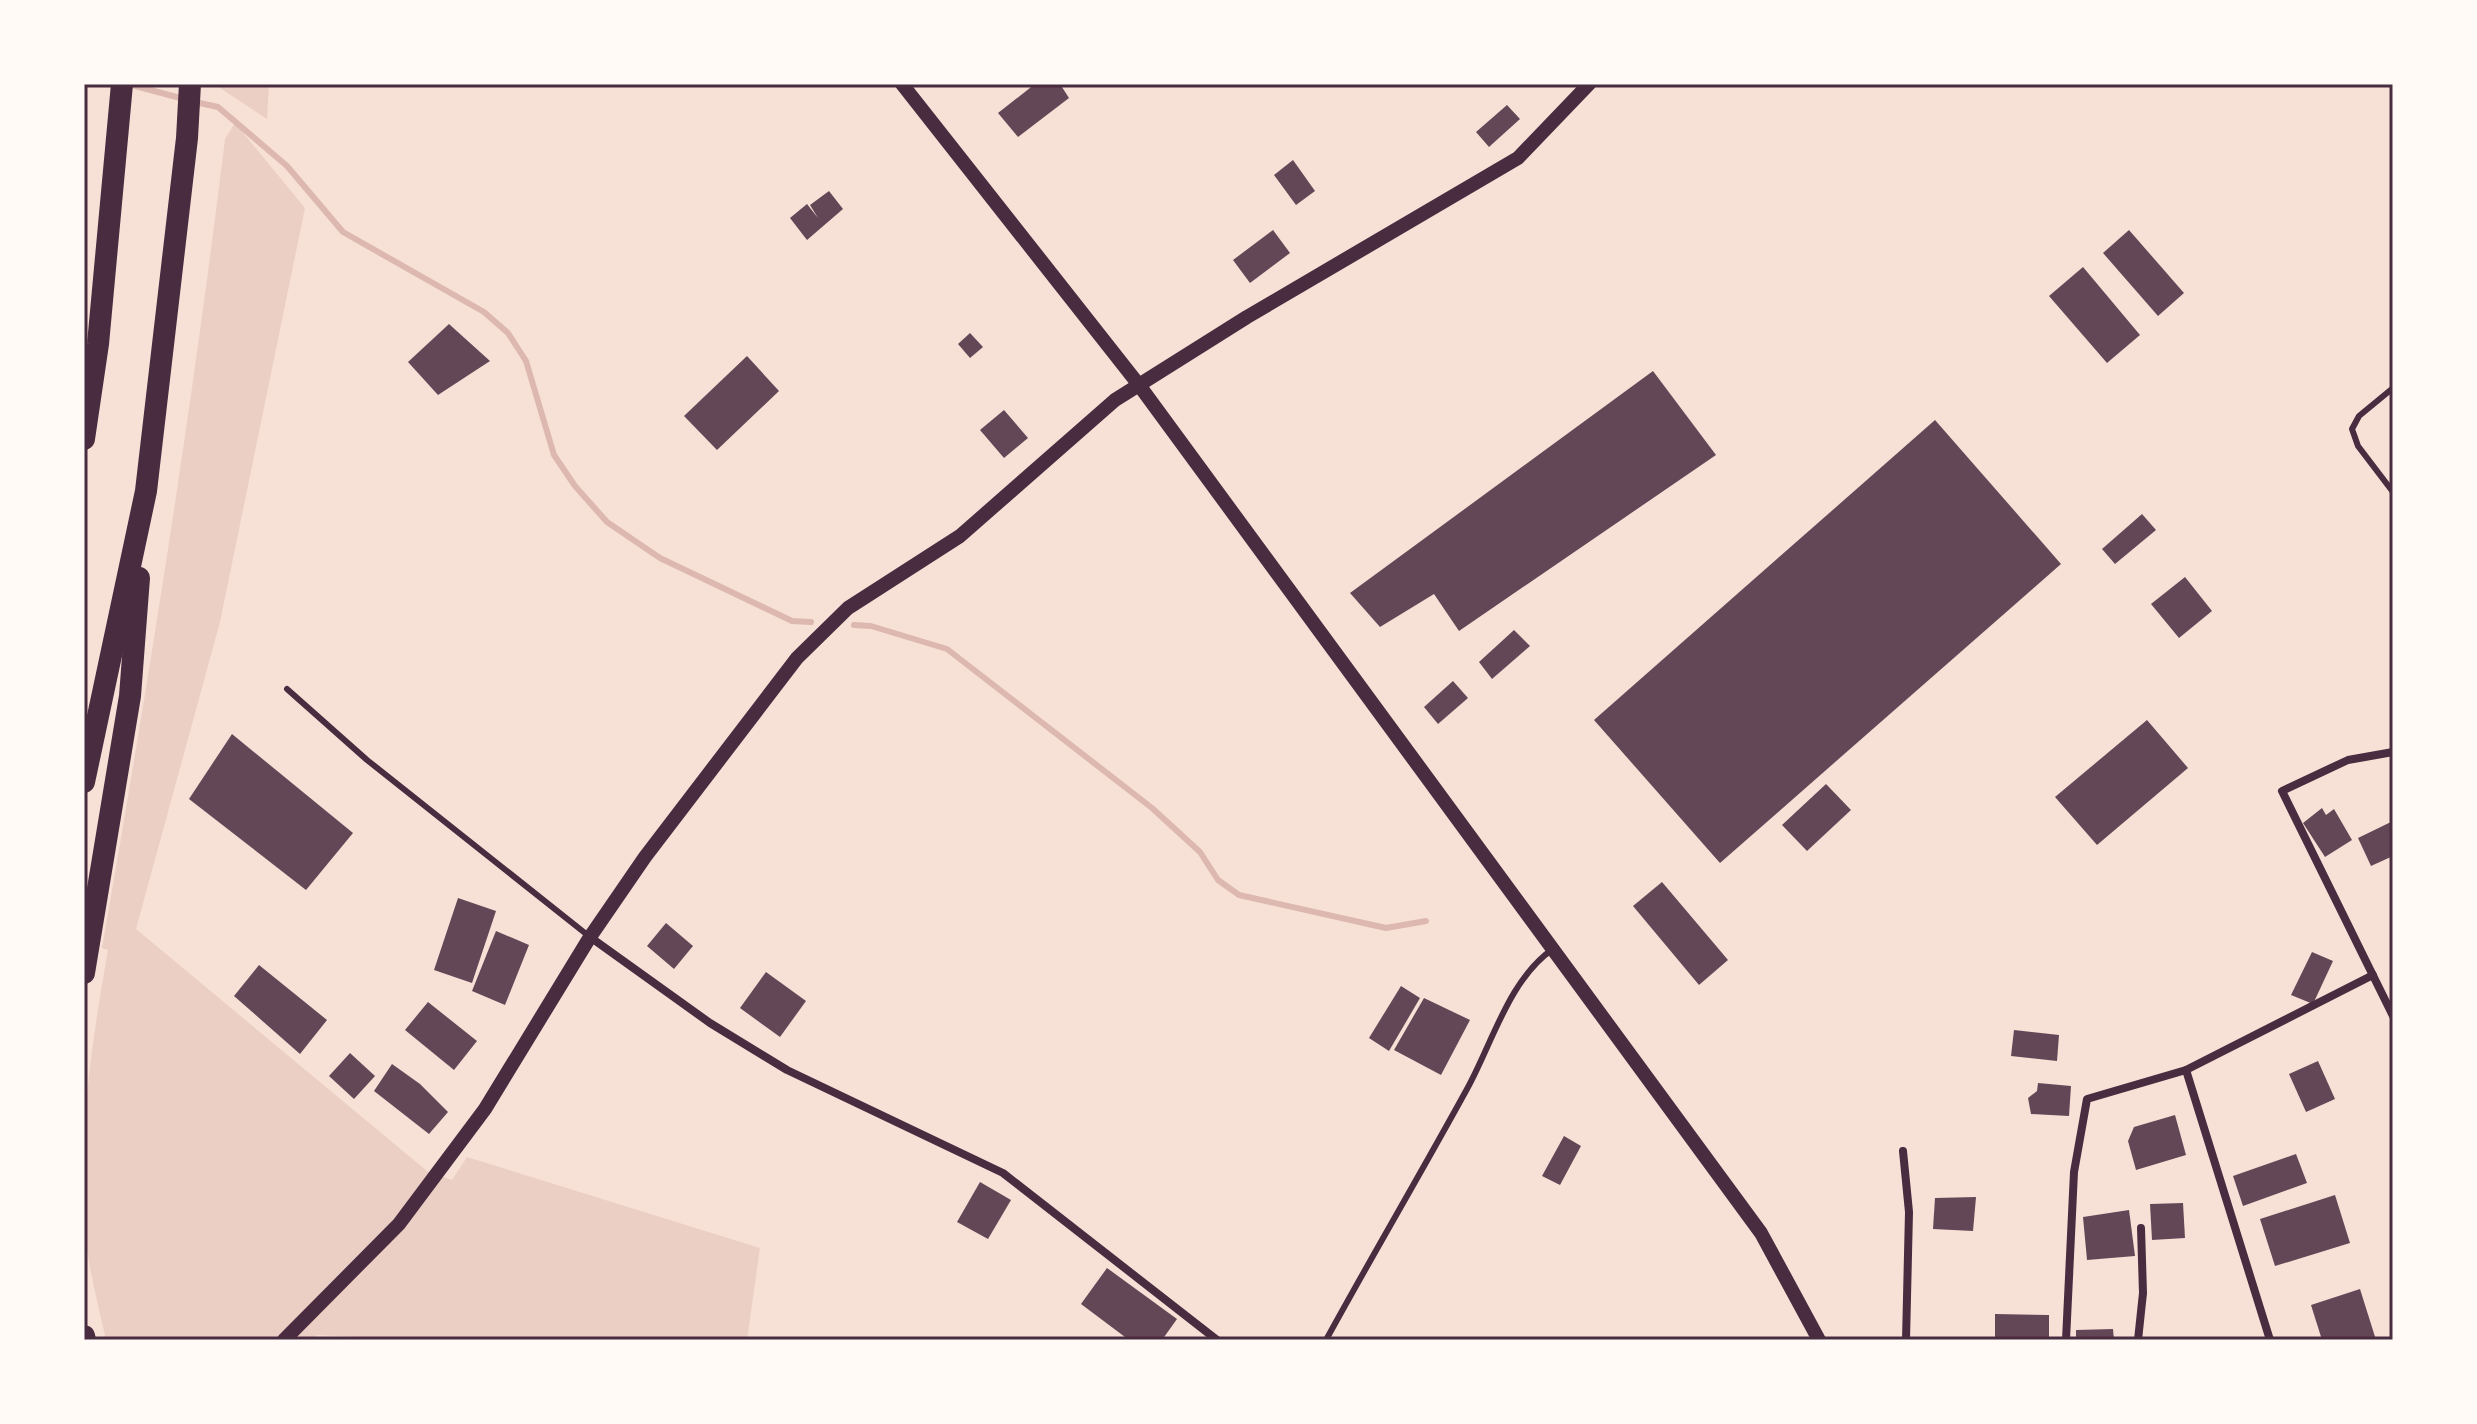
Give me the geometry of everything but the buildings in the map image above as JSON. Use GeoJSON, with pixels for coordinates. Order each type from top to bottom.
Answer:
{"type":"FeatureCollection","features":[{"type":"Feature","properties":{"kind":"highway"},"geometry":{"type":"LineString","coordinates":[[84,439],[98,344],[120,132],[122,84]]}},
{"type":"Feature","properties":{"kind":"highway"},"geometry":{"type":"LineString","coordinates":[[84,973],[130,696],[146,491],[187,138],[190,84]]}},
{"type":"Feature","properties":{"kind":"highway"},"geometry":{"type":"LineString","coordinates":[[84,782],[146,491]]}},
{"type":"Feature","properties":{"kind":"street"},"geometry":{"type":"LineString","coordinates":[[902,84],[1139,385],[1761,1233],[1819,1340]]}},
{"type":"Feature","properties":{"kind":"street"},"geometry":{"type":"LineString","coordinates":[[284,1340],[399,1224],[485,1109],[590,937],[645,857],[797,658],[848,608],[960,536],[1115,400],[1518,158],[1589,84]]}},
{"type":"Feature","properties":{"kind":"street"},"geometry":{"type":"LineString","coordinates":[[2393,752],[2348,760],[2282,791],[2393,1016]]}},
{"type":"Feature","properties":{"kind":"street"},"geometry":{"type":"LineString","coordinates":[[590,937],[710,1023],[787,1070],[1003,1173],[1217,1340]]}},
{"type":"Feature","properties":{"kind":"street"},"geometry":{"type":"LineString","coordinates":[[2066,1340],[2074,1172],[2087,1099],[2186,1070],[2373,975]]}},
{"type":"Feature","properties":{"kind":"street"},"geometry":{"type":"LineString","coordinates":[[2186,1070],[2270,1340]]}},
{"type":"Feature","properties":{"kind":"street"},"geometry":{"type":"LineString","coordinates":[[1903,1151],[1909,1212],[1906,1340]]}},
{"type":"Feature","properties":{"kind":"street"},"geometry":{"type":"LineString","coordinates":[[2138,1340],[2143,1293],[2141,1228]]}},
{"type":"Feature","properties":{"kind":"lane"},"geometry":{"type":"LineString","coordinates":[[2393,388],[2359,416],[2352,429],[2358,446],[2393,492]]}},
{"type":"Feature","properties":{"kind":"lane"},"geometry":{"type":"LineString","coordinates":[[287,689],[367,760],[590,937]]}},
{"type":"Feature","properties":{"kind":"lane"},"geometry":{"type":"LineString","coordinates":[[1326,1340],[1468,1088],[1514,995],[1542,956],[1553,949]]}},
{"type":"Feature","properties":{"kind":"shaded area"},"geometry":{"type":"Polygon","coordinates":[[[214,84],[269,84],[267,119],[214,84]]]}},
{"type":"Feature","properties":{"kind":"shaded area"},"geometry":{"type":"Polygon","coordinates":[[[235,123],[305,208],[220,622],[136,929],[427,1171],[452,1180],[467,1157],[760,1248],[747,1340],[420,1340],[317,1335],[311,1340],[106,1340],[87,1249],[83,1185],[88,1084],[108,950],[102,948],[169,544],[225,139],[235,123]]]}},
{"type":"Feature","properties":{"kind":"waterway"},"geometry":{"type":"LineString","coordinates":[[128,84],[184,99]]}},
{"type":"Feature","properties":{"kind":"waterway"},"geometry":{"type":"LineString","coordinates":[[195,102],[218,107],[287,166],[343,232],[484,312],[508,333],[526,361],[554,455],[575,486],[607,522],[660,558],[792,621],[811,622]]}},
{"type":"Feature","properties":{"kind":"waterway"},"geometry":{"type":"LineString","coordinates":[[854,625],[871,626],[947,649],[1152,808],[1200,852],[1218,880],[1239,895],[1386,928],[1426,921]]}}]}
